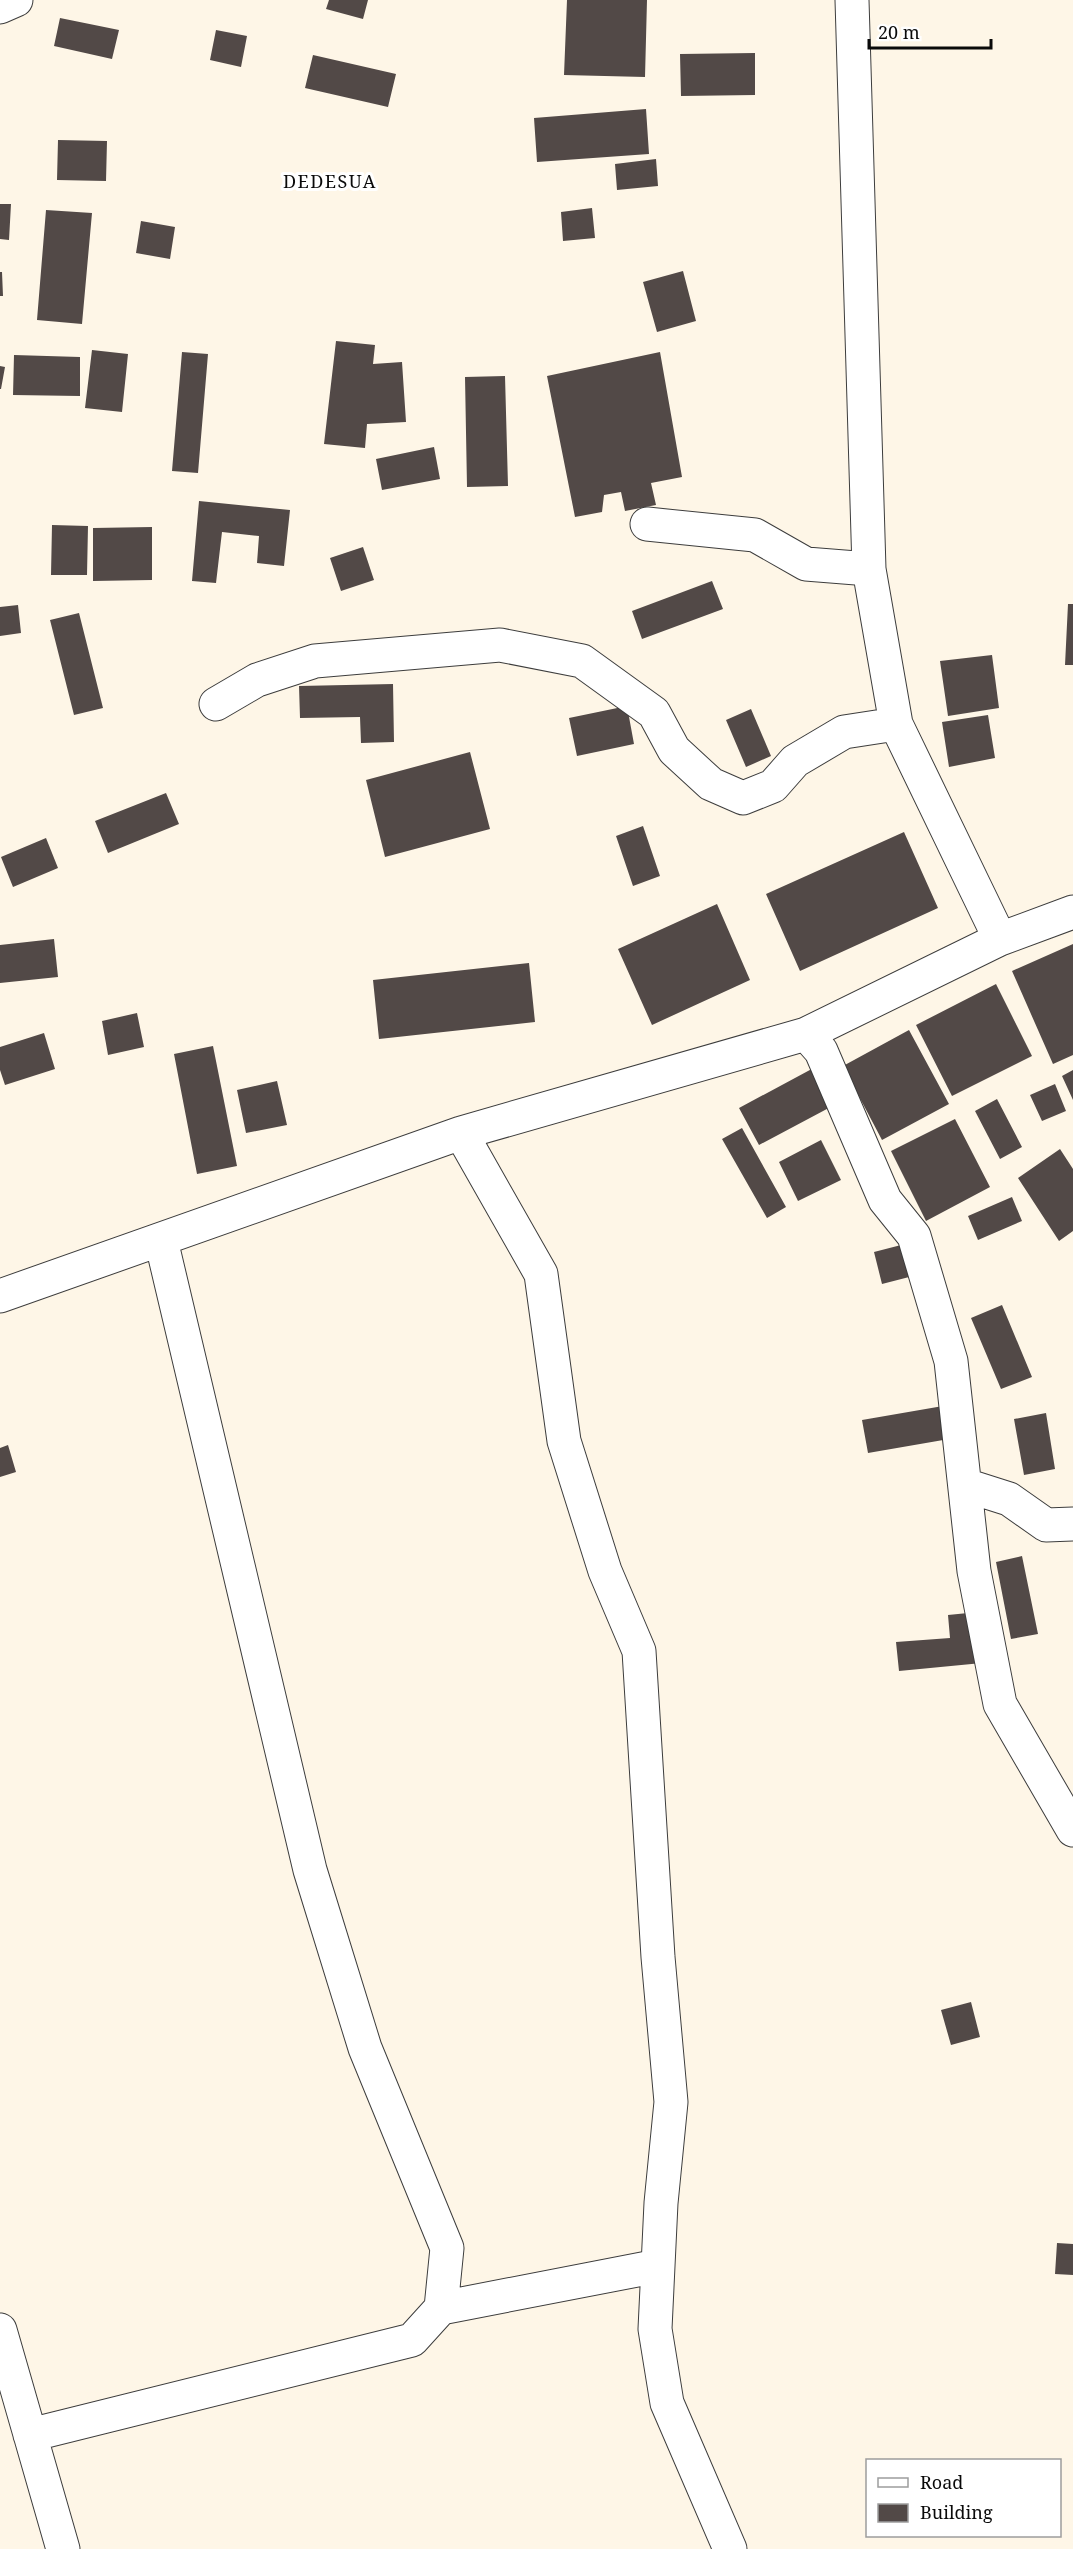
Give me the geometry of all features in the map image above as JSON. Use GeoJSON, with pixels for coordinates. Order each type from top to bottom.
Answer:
{"type":"FeatureCollection","features":[{"type":"Feature","properties":{"kind":"street"},"geometry":{"type":"LineString","coordinates":[[0,7],[16,0]]}},
{"type":"Feature","properties":{"kind":"street"},"geometry":{"type":"LineString","coordinates":[[852,0],[869,569],[896,724],[1000,939]]}},
{"type":"Feature","properties":{"kind":"street"},"geometry":{"type":"LineString","coordinates":[[647,524],[755,535],[806,564],[869,569]]}},
{"type":"Feature","properties":{"kind":"street"},"geometry":{"type":"LineString","coordinates":[[216,704],[257,680],[315,661],[500,645],[582,661],[654,713],[674,750],[711,784],[743,798],[773,786],[795,761],[844,732],[896,724]]}},
{"type":"Feature","properties":{"kind":"street"},"geometry":{"type":"LineString","coordinates":[[0,1296],[461,1133],[806,1034],[1000,939],[1073,912]]}},
{"type":"Feature","properties":{"kind":"street"},"geometry":{"type":"LineString","coordinates":[[806,1034],[821,1051],[885,1200],[914,1236],[951,1361],[975,1571],[1000,1704],[1073,1830]]}},
{"type":"Feature","properties":{"kind":"street"},"geometry":{"type":"LineString","coordinates":[[461,1133],[541,1274],[564,1441],[604,1571],[639,1651],[658,1957],[671,2102],[655,2328],[667,2403],[730,2549]]}},
{"type":"Feature","properties":{"kind":"street"},"geometry":{"type":"LineString","coordinates":[[30,2435],[412,2340],[441,2308],[447,2248],[365,2048],[310,1870],[161,1240]]}},
{"type":"Feature","properties":{"kind":"street"},"geometry":{"type":"LineString","coordinates":[[965,1485],[1009,1499],[1046,1524],[1073,1524]]}},
{"type":"Feature","properties":{"kind":"street"},"geometry":{"type":"LineString","coordinates":[[441,2308],[658,2266]]}},
{"type":"Feature","properties":{"kind":"street"},"geometry":{"type":"LineString","coordinates":[[0,2330],[63,2549]]}},
{"type":"Feature","properties":{"kind":"building"},"geometry":{"type":"Polygon","coordinates":[[[329,0],[368,0],[363,19],[326,9],[329,0]]]}},
{"type":"Feature","properties":{"kind":"building"},"geometry":{"type":"Polygon","coordinates":[[[567,0],[647,0],[645,77],[564,75],[567,0]]]}},
{"type":"Feature","properties":{"kind":"building"},"geometry":{"type":"Polygon","coordinates":[[[60,18],[119,30],[112,59],[54,46],[60,18]]]}},
{"type":"Feature","properties":{"kind":"building"},"geometry":{"type":"Polygon","coordinates":[[[216,30],[247,36],[241,67],[210,60],[216,30]]]}},
{"type":"Feature","properties":{"kind":"building"},"geometry":{"type":"Polygon","coordinates":[[[755,53],[755,95],[681,96],[680,54],[755,53]]]}},
{"type":"Feature","properties":{"kind":"building"},"geometry":{"type":"Polygon","coordinates":[[[313,55],[396,74],[388,107],[305,88],[313,55]]]}},
{"type":"Feature","properties":{"kind":"building"},"geometry":{"type":"Polygon","coordinates":[[[646,109],[649,154],[537,162],[534,118],[646,109]]]}},
{"type":"Feature","properties":{"kind":"building"},"geometry":{"type":"Polygon","coordinates":[[[58,140],[107,141],[106,181],[57,180],[58,140]]]}},
{"type":"Feature","properties":{"kind":"building"},"geometry":{"type":"Polygon","coordinates":[[[656,159],[658,186],[617,190],[615,164],[656,159]]]}},
{"type":"Feature","properties":{"kind":"building"},"geometry":{"type":"Polygon","coordinates":[[[0,204],[11,204],[9,240],[0,239],[0,204]]]}},
{"type":"Feature","properties":{"kind":"building"},"geometry":{"type":"Polygon","coordinates":[[[592,208],[595,238],[563,241],[561,212],[592,208]]]}},
{"type":"Feature","properties":{"kind":"building"},"geometry":{"type":"Polygon","coordinates":[[[46,210],[92,213],[82,324],[37,320],[46,210]]]}},
{"type":"Feature","properties":{"kind":"building"},"geometry":{"type":"Polygon","coordinates":[[[141,221],[175,227],[170,259],[136,253],[141,221]]]}},
{"type":"Feature","properties":{"kind":"building"},"geometry":{"type":"Polygon","coordinates":[[[683,271],[696,321],[657,332],[643,282],[683,271]]]}},
{"type":"Feature","properties":{"kind":"building"},"geometry":{"type":"Polygon","coordinates":[[[0,272],[2,272],[3,296],[0,296],[0,272]]]}},
{"type":"Feature","properties":{"kind":"building"},"geometry":{"type":"Polygon","coordinates":[[[336,341],[375,345],[373,364],[402,362],[406,422],[367,424],[365,448],[324,444],[336,341]]]}},
{"type":"Feature","properties":{"kind":"building"},"geometry":{"type":"Polygon","coordinates":[[[92,350],[128,354],[122,412],[85,408],[92,350]]]}},
{"type":"Feature","properties":{"kind":"building"},"geometry":{"type":"Polygon","coordinates":[[[182,352],[208,354],[198,473],[172,471],[182,352]]]}},
{"type":"Feature","properties":{"kind":"building"},"geometry":{"type":"Polygon","coordinates":[[[660,352],[682,477],[651,483],[656,505],[625,511],[621,492],[604,495],[602,512],[575,517],[547,376],[660,352]]]}},
{"type":"Feature","properties":{"kind":"building"},"geometry":{"type":"Polygon","coordinates":[[[14,355],[80,357],[80,396],[13,395],[14,355]]]}},
{"type":"Feature","properties":{"kind":"building"},"geometry":{"type":"Polygon","coordinates":[[[0,366],[5,367],[1,389],[0,389],[0,366]]]}},
{"type":"Feature","properties":{"kind":"building"},"geometry":{"type":"Polygon","coordinates":[[[505,376],[508,486],[467,487],[465,377],[505,376]]]}},
{"type":"Feature","properties":{"kind":"building"},"geometry":{"type":"Polygon","coordinates":[[[434,447],[440,479],[382,490],[376,459],[434,447]]]}},
{"type":"Feature","properties":{"kind":"building"},"geometry":{"type":"Polygon","coordinates":[[[199,501],[290,510],[284,566],[257,563],[259,536],[222,532],[216,583],[192,581],[199,501]]]}},
{"type":"Feature","properties":{"kind":"building"},"geometry":{"type":"Polygon","coordinates":[[[52,525],[88,526],[87,575],[51,575],[52,525]]]}},
{"type":"Feature","properties":{"kind":"building"},"geometry":{"type":"Polygon","coordinates":[[[152,527],[152,580],[93,581],[93,528],[152,527]]]}},
{"type":"Feature","properties":{"kind":"building"},"geometry":{"type":"Polygon","coordinates":[[[363,547],[374,580],[341,591],[330,558],[363,547]]]}},
{"type":"Feature","properties":{"kind":"building"},"geometry":{"type":"Polygon","coordinates":[[[712,581],[723,609],[642,639],[632,611],[712,581]]]}},
{"type":"Feature","properties":{"kind":"building"},"geometry":{"type":"Polygon","coordinates":[[[1068,604],[1073,604],[1073,665],[1065,665],[1068,604]]]}},
{"type":"Feature","properties":{"kind":"building"},"geometry":{"type":"Polygon","coordinates":[[[18,605],[21,633],[0,636],[0,607],[18,605]]]}},
{"type":"Feature","properties":{"kind":"building"},"geometry":{"type":"Polygon","coordinates":[[[79,613],[103,708],[74,715],[50,620],[79,613]]]}},
{"type":"Feature","properties":{"kind":"building"},"geometry":{"type":"Polygon","coordinates":[[[992,655],[999,708],[948,716],[940,661],[992,655]]]}},
{"type":"Feature","properties":{"kind":"building"},"geometry":{"type":"Polygon","coordinates":[[[393,684],[394,742],[361,743],[360,717],[300,718],[299,686],[393,684]]]}},
{"type":"Feature","properties":{"kind":"building"},"geometry":{"type":"Polygon","coordinates":[[[627,706],[634,744],[577,756],[569,718],[627,706]]]}},
{"type":"Feature","properties":{"kind":"building"},"geometry":{"type":"Polygon","coordinates":[[[751,709],[771,756],[746,767],[726,720],[751,709]]]}},
{"type":"Feature","properties":{"kind":"building"},"geometry":{"type":"Polygon","coordinates":[[[988,715],[995,758],[949,767],[942,722],[988,715]]]}},
{"type":"Feature","properties":{"kind":"building"},"geometry":{"type":"Polygon","coordinates":[[[470,752],[490,829],[385,857],[366,780],[470,752]]]}},
{"type":"Feature","properties":{"kind":"building"},"geometry":{"type":"Polygon","coordinates":[[[166,793],[179,824],[108,853],[95,821],[166,793]]]}},
{"type":"Feature","properties":{"kind":"building"},"geometry":{"type":"Polygon","coordinates":[[[643,826],[660,876],[633,886],[616,836],[643,826]]]}},
{"type":"Feature","properties":{"kind":"building"},"geometry":{"type":"Polygon","coordinates":[[[904,832],[938,908],[800,971],[766,894],[904,832]]]}},
{"type":"Feature","properties":{"kind":"building"},"geometry":{"type":"Polygon","coordinates":[[[46,838],[58,868],[13,887],[1,857],[46,838]]]}},
{"type":"Feature","properties":{"kind":"building"},"geometry":{"type":"Polygon","coordinates":[[[717,904],[750,980],[652,1025],[618,949],[717,904]]]}},
{"type":"Feature","properties":{"kind":"building"},"geometry":{"type":"Polygon","coordinates":[[[54,939],[58,977],[0,983],[0,945],[54,939]]]}},
{"type":"Feature","properties":{"kind":"building"},"geometry":{"type":"Polygon","coordinates":[[[1073,944],[1073,1055],[1053,1064],[1012,971],[1073,944]]]}},
{"type":"Feature","properties":{"kind":"building"},"geometry":{"type":"Polygon","coordinates":[[[529,963],[535,1022],[379,1039],[373,980],[529,963]]]}},
{"type":"Feature","properties":{"kind":"building"},"geometry":{"type":"Polygon","coordinates":[[[996,984],[1032,1056],[952,1096],[916,1025],[996,984]]]}},
{"type":"Feature","properties":{"kind":"building"},"geometry":{"type":"Polygon","coordinates":[[[137,1013],[144,1047],[108,1055],[102,1021],[137,1013]]]}},
{"type":"Feature","properties":{"kind":"building"},"geometry":{"type":"Polygon","coordinates":[[[909,1030],[949,1104],[882,1140],[843,1066],[909,1030]]]}},
{"type":"Feature","properties":{"kind":"building"},"geometry":{"type":"Polygon","coordinates":[[[44,1033],[55,1069],[5,1085],[0,1070],[0,1047],[44,1033]]]}},
{"type":"Feature","properties":{"kind":"building"},"geometry":{"type":"Polygon","coordinates":[[[213,1046],[237,1166],[197,1174],[174,1054],[213,1046]]]}},
{"type":"Feature","properties":{"kind":"building"},"geometry":{"type":"Polygon","coordinates":[[[821,1064],[840,1102],[759,1145],[739,1108],[821,1064]]]}},
{"type":"Feature","properties":{"kind":"building"},"geometry":{"type":"Polygon","coordinates":[[[1073,1070],[1073,1100],[1062,1076],[1073,1070]]]}},
{"type":"Feature","properties":{"kind":"building"},"geometry":{"type":"Polygon","coordinates":[[[277,1081],[287,1125],[246,1133],[237,1090],[277,1081]]]}},
{"type":"Feature","properties":{"kind":"building"},"geometry":{"type":"Polygon","coordinates":[[[1055,1084],[1066,1111],[1042,1121],[1030,1095],[1055,1084]]]}},
{"type":"Feature","properties":{"kind":"building"},"geometry":{"type":"Polygon","coordinates":[[[997,1099],[1022,1147],[1000,1159],[975,1111],[997,1099]]]}},
{"type":"Feature","properties":{"kind":"building"},"geometry":{"type":"Polygon","coordinates":[[[955,1119],[990,1187],[926,1221],[891,1151],[955,1119]]]}},
{"type":"Feature","properties":{"kind":"building"},"geometry":{"type":"Polygon","coordinates":[[[742,1128],[786,1207],[767,1218],[722,1139],[742,1128]]]}},
{"type":"Feature","properties":{"kind":"building"},"geometry":{"type":"Polygon","coordinates":[[[821,1140],[841,1180],[798,1201],[779,1162],[821,1140]]]}},
{"type":"Feature","properties":{"kind":"building"},"geometry":{"type":"Polygon","coordinates":[[[1060,1149],[1073,1169],[1073,1231],[1059,1241],[1018,1178],[1060,1149]]]}},
{"type":"Feature","properties":{"kind":"building"},"geometry":{"type":"Polygon","coordinates":[[[1012,1197],[1022,1221],[978,1240],[968,1216],[1012,1197]]]}},
{"type":"Feature","properties":{"kind":"building"},"geometry":{"type":"Polygon","coordinates":[[[905,1244],[913,1276],[882,1284],[874,1252],[905,1244]]]}},
{"type":"Feature","properties":{"kind":"building"},"geometry":{"type":"Polygon","coordinates":[[[1002,1305],[1032,1377],[1001,1389],[971,1318],[1002,1305]]]}},
{"type":"Feature","properties":{"kind":"building"},"geometry":{"type":"Polygon","coordinates":[[[943,1406],[949,1439],[868,1453],[862,1420],[943,1406]]]}},
{"type":"Feature","properties":{"kind":"building"},"geometry":{"type":"Polygon","coordinates":[[[1046,1413],[1055,1469],[1024,1475],[1014,1419],[1046,1413]]]}},
{"type":"Feature","properties":{"kind":"building"},"geometry":{"type":"Polygon","coordinates":[[[8,1445],[16,1472],[0,1477],[0,1448],[8,1445]]]}},
{"type":"Feature","properties":{"kind":"building"},"geometry":{"type":"Polygon","coordinates":[[[1022,1556],[1038,1634],[1011,1639],[996,1562],[1022,1556]]]}},
{"type":"Feature","properties":{"kind":"building"},"geometry":{"type":"Polygon","coordinates":[[[978,1612],[982,1663],[899,1671],[896,1642],[950,1638],[948,1615],[978,1612]]]}},
{"type":"Feature","properties":{"kind":"building"},"geometry":{"type":"Polygon","coordinates":[[[971,2002],[980,2037],[951,2045],[941,2010],[971,2002]]]}},
{"type":"Feature","properties":{"kind":"building"},"geometry":{"type":"Polygon","coordinates":[[[1057,2243],[1073,2244],[1073,2275],[1055,2274],[1057,2243]]]}},
{"type":"Feature","properties":{"kind":"district","name":"DEDESUA"},"geometry":{"type":"Point","coordinates":[330,182]}}]}
